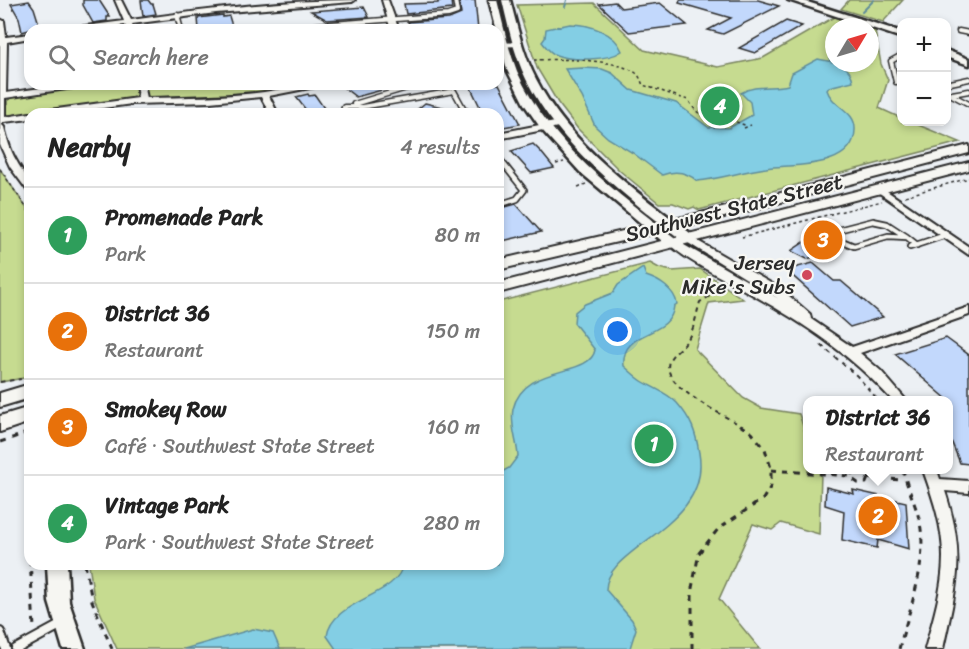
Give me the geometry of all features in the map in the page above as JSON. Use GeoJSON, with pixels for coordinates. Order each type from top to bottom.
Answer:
{"type":"FeatureCollection","features":[{"type":"Feature","properties":{"kind":"main road","name":"Southwest State Street"},"geometry":{"type":"LineString","coordinates":[[504,265],[969,149]]}},
{"type":"Feature","properties":{"kind":"main road","name":"Southwest State Street"},"geometry":{"type":"LineString","coordinates":[[504,286],[681,241],[887,194],[969,166]]}},
{"type":"Feature","properties":{"kind":"main road"},"geometry":{"type":"LineString","coordinates":[[0,400],[24,387]]}},
{"type":"Feature","properties":{"kind":"main road"},"geometry":{"type":"LineString","coordinates":[[0,424],[24,416]]}},
{"type":"Feature","properties":{"kind":"street"},"geometry":{"type":"LineString","coordinates":[[118,0],[128,24]]}},
{"type":"Feature","properties":{"kind":"street"},"geometry":{"type":"LineString","coordinates":[[234,0],[236,9]]}},
{"type":"Feature","properties":{"kind":"street"},"geometry":{"type":"LineString","coordinates":[[138,24],[177,15],[288,2],[352,0]]}},
{"type":"Feature","properties":{"kind":"street"},"geometry":{"type":"LineString","coordinates":[[385,0],[393,24]]}},
{"type":"Feature","properties":{"kind":"street"},"geometry":{"type":"LineString","coordinates":[[493,0],[497,24]]}},
{"type":"Feature","properties":{"kind":"street"},"geometry":{"type":"LineString","coordinates":[[506,0],[532,81],[560,124],[605,170],[681,241],[816,334],[851,352],[868,365],[895,396]]}},
{"type":"Feature","properties":{"kind":"street"},"geometry":{"type":"LineString","coordinates":[[792,0],[897,33]]}},
{"type":"Feature","properties":{"kind":"street"},"geometry":{"type":"LineString","coordinates":[[0,21],[4,40],[0,123],[2,143],[24,179]]}},
{"type":"Feature","properties":{"kind":"street"},"geometry":{"type":"LineString","coordinates":[[4,40],[24,37]]}},
{"type":"Feature","properties":{"kind":"street"},"geometry":{"type":"LineString","coordinates":[[504,42],[518,41]]}},
{"type":"Feature","properties":{"kind":"street"},"geometry":{"type":"LineString","coordinates":[[504,51],[520,87],[546,127],[589,174],[663,226]]}},
{"type":"Feature","properties":{"kind":"street"},"geometry":{"type":"LineString","coordinates":[[951,55],[969,62]]}},
{"type":"Feature","properties":{"kind":"street"},"geometry":{"type":"LineString","coordinates":[[1,96],[44,90]]}},
{"type":"Feature","properties":{"kind":"street"},"geometry":{"type":"LineString","coordinates":[[141,90],[143,101]]}},
{"type":"Feature","properties":{"kind":"street"},"geometry":{"type":"LineString","coordinates":[[89,108],[143,101],[210,99],[286,90]]}},
{"type":"Feature","properties":{"kind":"street"},"geometry":{"type":"LineString","coordinates":[[264,94],[271,108]]}},
{"type":"Feature","properties":{"kind":"street"},"geometry":{"type":"LineString","coordinates":[[0,123],[24,117]]}},
{"type":"Feature","properties":{"kind":"street"},"geometry":{"type":"LineString","coordinates":[[504,135],[560,124]]}},
{"type":"Feature","properties":{"kind":"street"},"geometry":{"type":"LineString","coordinates":[[887,194],[969,252]]}},
{"type":"Feature","properties":{"kind":"street"},"geometry":{"type":"LineString","coordinates":[[681,241],[777,292],[793,304],[816,334]]}},
{"type":"Feature","properties":{"kind":"street"},"geometry":{"type":"LineString","coordinates":[[851,352],[969,311]]}},
{"type":"Feature","properties":{"kind":"street"},"geometry":{"type":"LineString","coordinates":[[932,477],[969,487]]}},
{"type":"Feature","properties":{"kind":"street"},"geometry":{"type":"LineString","coordinates":[[932,477],[950,541],[951,559],[934,649]]}},
{"type":"Feature","properties":{"kind":"street"},"geometry":{"type":"LineString","coordinates":[[57,570],[59,602],[74,649]]}},
{"type":"Feature","properties":{"kind":"lane"},"geometry":{"type":"LineString","coordinates":[[329,24],[453,14],[457,12],[455,0]]}},
{"type":"Feature","properties":{"kind":"lane"},"geometry":{"type":"LineString","coordinates":[[177,15],[179,24]]}},
{"type":"Feature","properties":{"kind":"lane"},"geometry":{"type":"LineString","coordinates":[[959,31],[969,33]]}},
{"type":"Feature","properties":{"kind":"lane"},"geometry":{"type":"LineString","coordinates":[[895,59],[891,61],[896,82]]}},
{"type":"Feature","properties":{"kind":"lane"},"geometry":{"type":"LineString","coordinates":[[951,83],[969,79]]}},
{"type":"Feature","properties":{"kind":"lane"},"geometry":{"type":"LineString","coordinates":[[344,107],[400,90]]}},
{"type":"Feature","properties":{"kind":"lane"},"geometry":{"type":"LineString","coordinates":[[344,107],[362,107],[454,91],[464,108]]}},
{"type":"Feature","properties":{"kind":"lane"},"geometry":{"type":"LineString","coordinates":[[951,93],[969,91]]}},
{"type":"Feature","properties":{"kind":"lane"},"geometry":{"type":"LineString","coordinates":[[951,94],[969,104]]}},
{"type":"Feature","properties":{"kind":"lane"},"geometry":{"type":"LineString","coordinates":[[504,165],[524,190],[517,199],[504,203]]}},
{"type":"Feature","properties":{"kind":"lane"},"geometry":{"type":"LineString","coordinates":[[907,237],[886,237],[866,246],[857,247],[848,245],[836,234],[838,230],[879,220],[886,222],[907,237],[917,245]]}},
{"type":"Feature","properties":{"kind":"lane"},"geometry":{"type":"LineString","coordinates":[[910,247],[945,235]]}},
{"type":"Feature","properties":{"kind":"lane"},"geometry":{"type":"LineString","coordinates":[[16,649],[65,622]]}},
{"type":"Feature","properties":{"kind":"lane"},"geometry":{"type":"LineString","coordinates":[[0,632],[6,649]]}},
{"type":"Feature","properties":{"kind":"path"},"geometry":{"type":"LineString","coordinates":[[530,55],[536,69]]}},
{"type":"Feature","properties":{"kind":"path"},"geometry":{"type":"LineString","coordinates":[[532,60],[555,60],[625,68],[638,75],[644,84],[688,100],[699,114],[716,119],[726,118],[747,126]]}},
{"type":"Feature","properties":{"kind":"path"},"geometry":{"type":"LineString","coordinates":[[744,128],[751,124]]}},
{"type":"Feature","properties":{"kind":"path"},"geometry":{"type":"LineString","coordinates":[[556,164],[564,162]]}},
{"type":"Feature","properties":{"kind":"path"},"geometry":{"type":"LineString","coordinates":[[0,169],[24,204]]}},
{"type":"Feature","properties":{"kind":"path"},"geometry":{"type":"LineString","coordinates":[[738,237],[759,234],[887,194],[969,178]]}},
{"type":"Feature","properties":{"kind":"path"},"geometry":{"type":"LineString","coordinates":[[578,187],[586,184]]}},
{"type":"Feature","properties":{"kind":"path"},"geometry":{"type":"LineString","coordinates":[[692,649],[693,584],[699,554],[707,540],[770,493],[771,470],[767,453],[757,437],[747,428],[691,395],[670,377],[668,368],[671,355],[689,337],[700,302],[728,286],[721,282]]}},
{"type":"Feature","properties":{"kind":"path"},"geometry":{"type":"LineString","coordinates":[[816,334],[874,396]]}},
{"type":"Feature","properties":{"kind":"path"},"geometry":{"type":"LineString","coordinates":[[0,382],[24,385]]}},
{"type":"Feature","properties":{"kind":"path"},"geometry":{"type":"LineString","coordinates":[[0,442],[24,434]]}},
{"type":"Feature","properties":{"kind":"path"},"geometry":{"type":"LineString","coordinates":[[771,470],[803,472]]}},
{"type":"Feature","properties":{"kind":"path"},"geometry":{"type":"LineString","coordinates":[[824,474],[850,476],[861,484],[866,483],[868,478]]}},
{"type":"Feature","properties":{"kind":"path"},"geometry":{"type":"LineString","coordinates":[[864,474],[868,478],[904,480]]}},
{"type":"Feature","properties":{"kind":"path"},"geometry":{"type":"LineString","coordinates":[[899,649],[918,577],[921,548],[921,531],[915,500],[904,480],[903,474]]}},
{"type":"Feature","properties":{"kind":"path"},"geometry":{"type":"LineString","coordinates":[[31,570],[34,625],[38,638]]}},
{"type":"Feature","properties":{"kind":"path"},"geometry":{"type":"LineString","coordinates":[[86,570],[92,601],[111,649]]}},
{"type":"Feature","properties":{"kind":"green space"},"geometry":{"type":"Polygon","coordinates":[[[849,0],[903,0],[883,22],[879,21],[879,18],[870,18],[841,9],[849,0]]]}},
{"type":"Feature","properties":{"kind":"green space"},"geometry":{"type":"Polygon","coordinates":[[[594,3],[644,50],[718,67],[763,58],[825,22],[825,72],[879,72],[879,53],[888,80],[879,108],[897,116],[897,126],[921,126],[960,142],[699,210],[673,203],[659,203],[620,171],[578,129],[558,103],[537,68],[517,5],[594,3]]]}},
{"type":"Feature","properties":{"kind":"green space"},"geometry":{"type":"Polygon","coordinates":[[[58,90],[273,90],[71,108],[24,108],[24,115],[14,116],[6,114],[8,100],[13,97],[58,90]]]}},
{"type":"Feature","properties":{"kind":"green space"},"geometry":{"type":"Polygon","coordinates":[[[0,169],[24,204],[24,378],[0,382],[0,169]]]}},
{"type":"Feature","properties":{"kind":"green space"},"geometry":{"type":"Polygon","coordinates":[[[650,263],[672,271],[700,269],[743,299],[709,303],[695,349],[743,398],[761,408],[799,414],[803,426],[803,474],[821,474],[819,534],[781,523],[772,530],[753,524],[719,599],[760,649],[117,649],[94,598],[90,570],[504,570],[504,300],[650,263]]]}},
{"type":"Feature","properties":{"kind":"water"},"geometry":{"type":"Polygon","coordinates":[[[570,24],[600,30],[613,39],[622,51],[608,57],[590,59],[563,57],[548,50],[542,42],[546,29],[570,24]]]}},
{"type":"Feature","properties":{"kind":"water"},"geometry":{"type":"Polygon","coordinates":[[[818,59],[825,61],[825,72],[849,72],[853,81],[829,87],[827,90],[834,101],[852,118],[855,130],[852,143],[833,159],[805,165],[766,168],[697,181],[681,173],[662,175],[608,138],[595,126],[582,97],[565,69],[602,69],[612,73],[631,90],[676,103],[708,127],[729,128],[752,115],[750,102],[741,93],[746,90],[788,85],[792,73],[818,59]]]}},
{"type":"Feature","properties":{"kind":"water"},"geometry":{"type":"Polygon","coordinates":[[[643,268],[646,276],[661,283],[676,299],[677,304],[664,324],[630,345],[625,354],[624,366],[642,381],[665,393],[677,403],[692,426],[699,453],[699,478],[690,499],[675,517],[622,560],[610,575],[606,590],[632,620],[636,629],[630,648],[336,649],[327,636],[331,624],[340,614],[390,584],[401,570],[504,570],[504,471],[518,456],[512,415],[519,394],[530,384],[542,378],[582,365],[590,359],[595,350],[574,323],[575,312],[585,304],[613,293],[618,285],[643,268]]]}},
{"type":"Feature","properties":{"kind":"water"},"geometry":{"type":"Polygon","coordinates":[[[253,629],[273,633],[280,649],[184,649],[253,629]]]}},
{"type":"Feature","properties":{"kind":"building"},"geometry":{"type":"Polygon","coordinates":[[[83,0],[99,0],[110,17],[107,17],[107,21],[93,23],[83,5],[83,0]]]}},
{"type":"Feature","properties":{"kind":"building"},"geometry":{"type":"Polygon","coordinates":[[[141,0],[148,0],[153,4],[156,14],[143,16],[141,0]]]}},
{"type":"Feature","properties":{"kind":"building"},"geometry":{"type":"Polygon","coordinates":[[[475,0],[477,24],[409,24],[408,22],[449,19],[461,14],[459,1],[475,0]]]}},
{"type":"Feature","properties":{"kind":"building"},"geometry":{"type":"Polygon","coordinates":[[[680,0],[758,0],[779,6],[723,34],[708,30],[731,18],[679,3],[680,0]]]}},
{"type":"Feature","properties":{"kind":"building"},"geometry":{"type":"Polygon","coordinates":[[[29,1],[39,24],[24,24],[24,31],[22,32],[19,18],[11,4],[29,1]]]}},
{"type":"Feature","properties":{"kind":"building"},"geometry":{"type":"Polygon","coordinates":[[[438,1],[451,1],[452,9],[406,14],[404,4],[438,3],[438,1]]]}},
{"type":"Feature","properties":{"kind":"building"},"geometry":{"type":"Polygon","coordinates":[[[615,2],[621,8],[660,3],[687,25],[629,32],[599,4],[615,2]]]}},
{"type":"Feature","properties":{"kind":"building"},"geometry":{"type":"Polygon","coordinates":[[[364,7],[369,17],[327,20],[311,11],[364,7]]]}},
{"type":"Feature","properties":{"kind":"building"},"geometry":{"type":"Polygon","coordinates":[[[229,16],[231,24],[198,24],[198,18],[229,16]]]}},
{"type":"Feature","properties":{"kind":"building"},"geometry":{"type":"Polygon","coordinates":[[[786,21],[802,26],[755,53],[739,48],[786,21]]]}},
{"type":"Feature","properties":{"kind":"building"},"geometry":{"type":"Polygon","coordinates":[[[347,90],[382,90],[356,97],[347,90]]]}},
{"type":"Feature","properties":{"kind":"building"},"geometry":{"type":"Polygon","coordinates":[[[472,90],[502,90],[520,124],[504,127],[504,108],[481,108],[472,90]]]}},
{"type":"Feature","properties":{"kind":"building"},"geometry":{"type":"Polygon","coordinates":[[[315,95],[324,108],[304,108],[296,97],[315,95]]]}},
{"type":"Feature","properties":{"kind":"building"},"geometry":{"type":"Polygon","coordinates":[[[425,103],[446,108],[419,108],[425,103]]]}},
{"type":"Feature","properties":{"kind":"building"},"geometry":{"type":"Polygon","coordinates":[[[533,144],[554,168],[531,173],[511,151],[533,144]]]}},
{"type":"Feature","properties":{"kind":"building"},"geometry":{"type":"Polygon","coordinates":[[[516,204],[541,232],[504,241],[504,207],[516,204]]]}},
{"type":"Feature","properties":{"kind":"building"},"geometry":{"type":"Polygon","coordinates":[[[822,230],[832,235],[844,247],[807,259],[791,251],[822,230]]]}},
{"type":"Feature","properties":{"kind":"building"},"geometry":{"type":"Polygon","coordinates":[[[813,263],[834,281],[841,281],[883,317],[850,327],[786,270],[813,263]]]}},
{"type":"Feature","properties":{"kind":"building"},"geometry":{"type":"Polygon","coordinates":[[[946,338],[969,355],[969,464],[960,463],[953,446],[953,396],[943,396],[895,354],[946,338]]]}},
{"type":"Feature","properties":{"kind":"building"},"geometry":{"type":"Polygon","coordinates":[[[826,487],[854,494],[853,490],[906,502],[909,549],[878,540],[877,548],[842,540],[844,511],[825,505],[826,487]]]}},
{"type":"Feature","properties":{"kind":"waterway"},"geometry":{"type":"LineString","coordinates":[[565,7],[567,0]]}},
{"type":"Feature","properties":{"kind":"waterway"},"geometry":{"type":"LineString","coordinates":[[862,12],[874,0]]}},
{"type":"Feature","properties":{"kind":"place","name":"Vintage Park"},"geometry":{"type":"Point","coordinates":[720,106]}},
{"type":"Feature","properties":{"kind":"place","name":"Smokey Row"},"geometry":{"type":"Point","coordinates":[823,240]}},
{"type":"Feature","properties":{"kind":"place","name":"Jersey Mike's Subs"},"geometry":{"type":"Point","coordinates":[807,275]}},
{"type":"Feature","properties":{"kind":"place","name":"Promenade Park"},"geometry":{"type":"Point","coordinates":[654,444]}},
{"type":"Feature","properties":{"kind":"place","name":"District 36"},"geometry":{"type":"Point","coordinates":[878,516]}}]}
